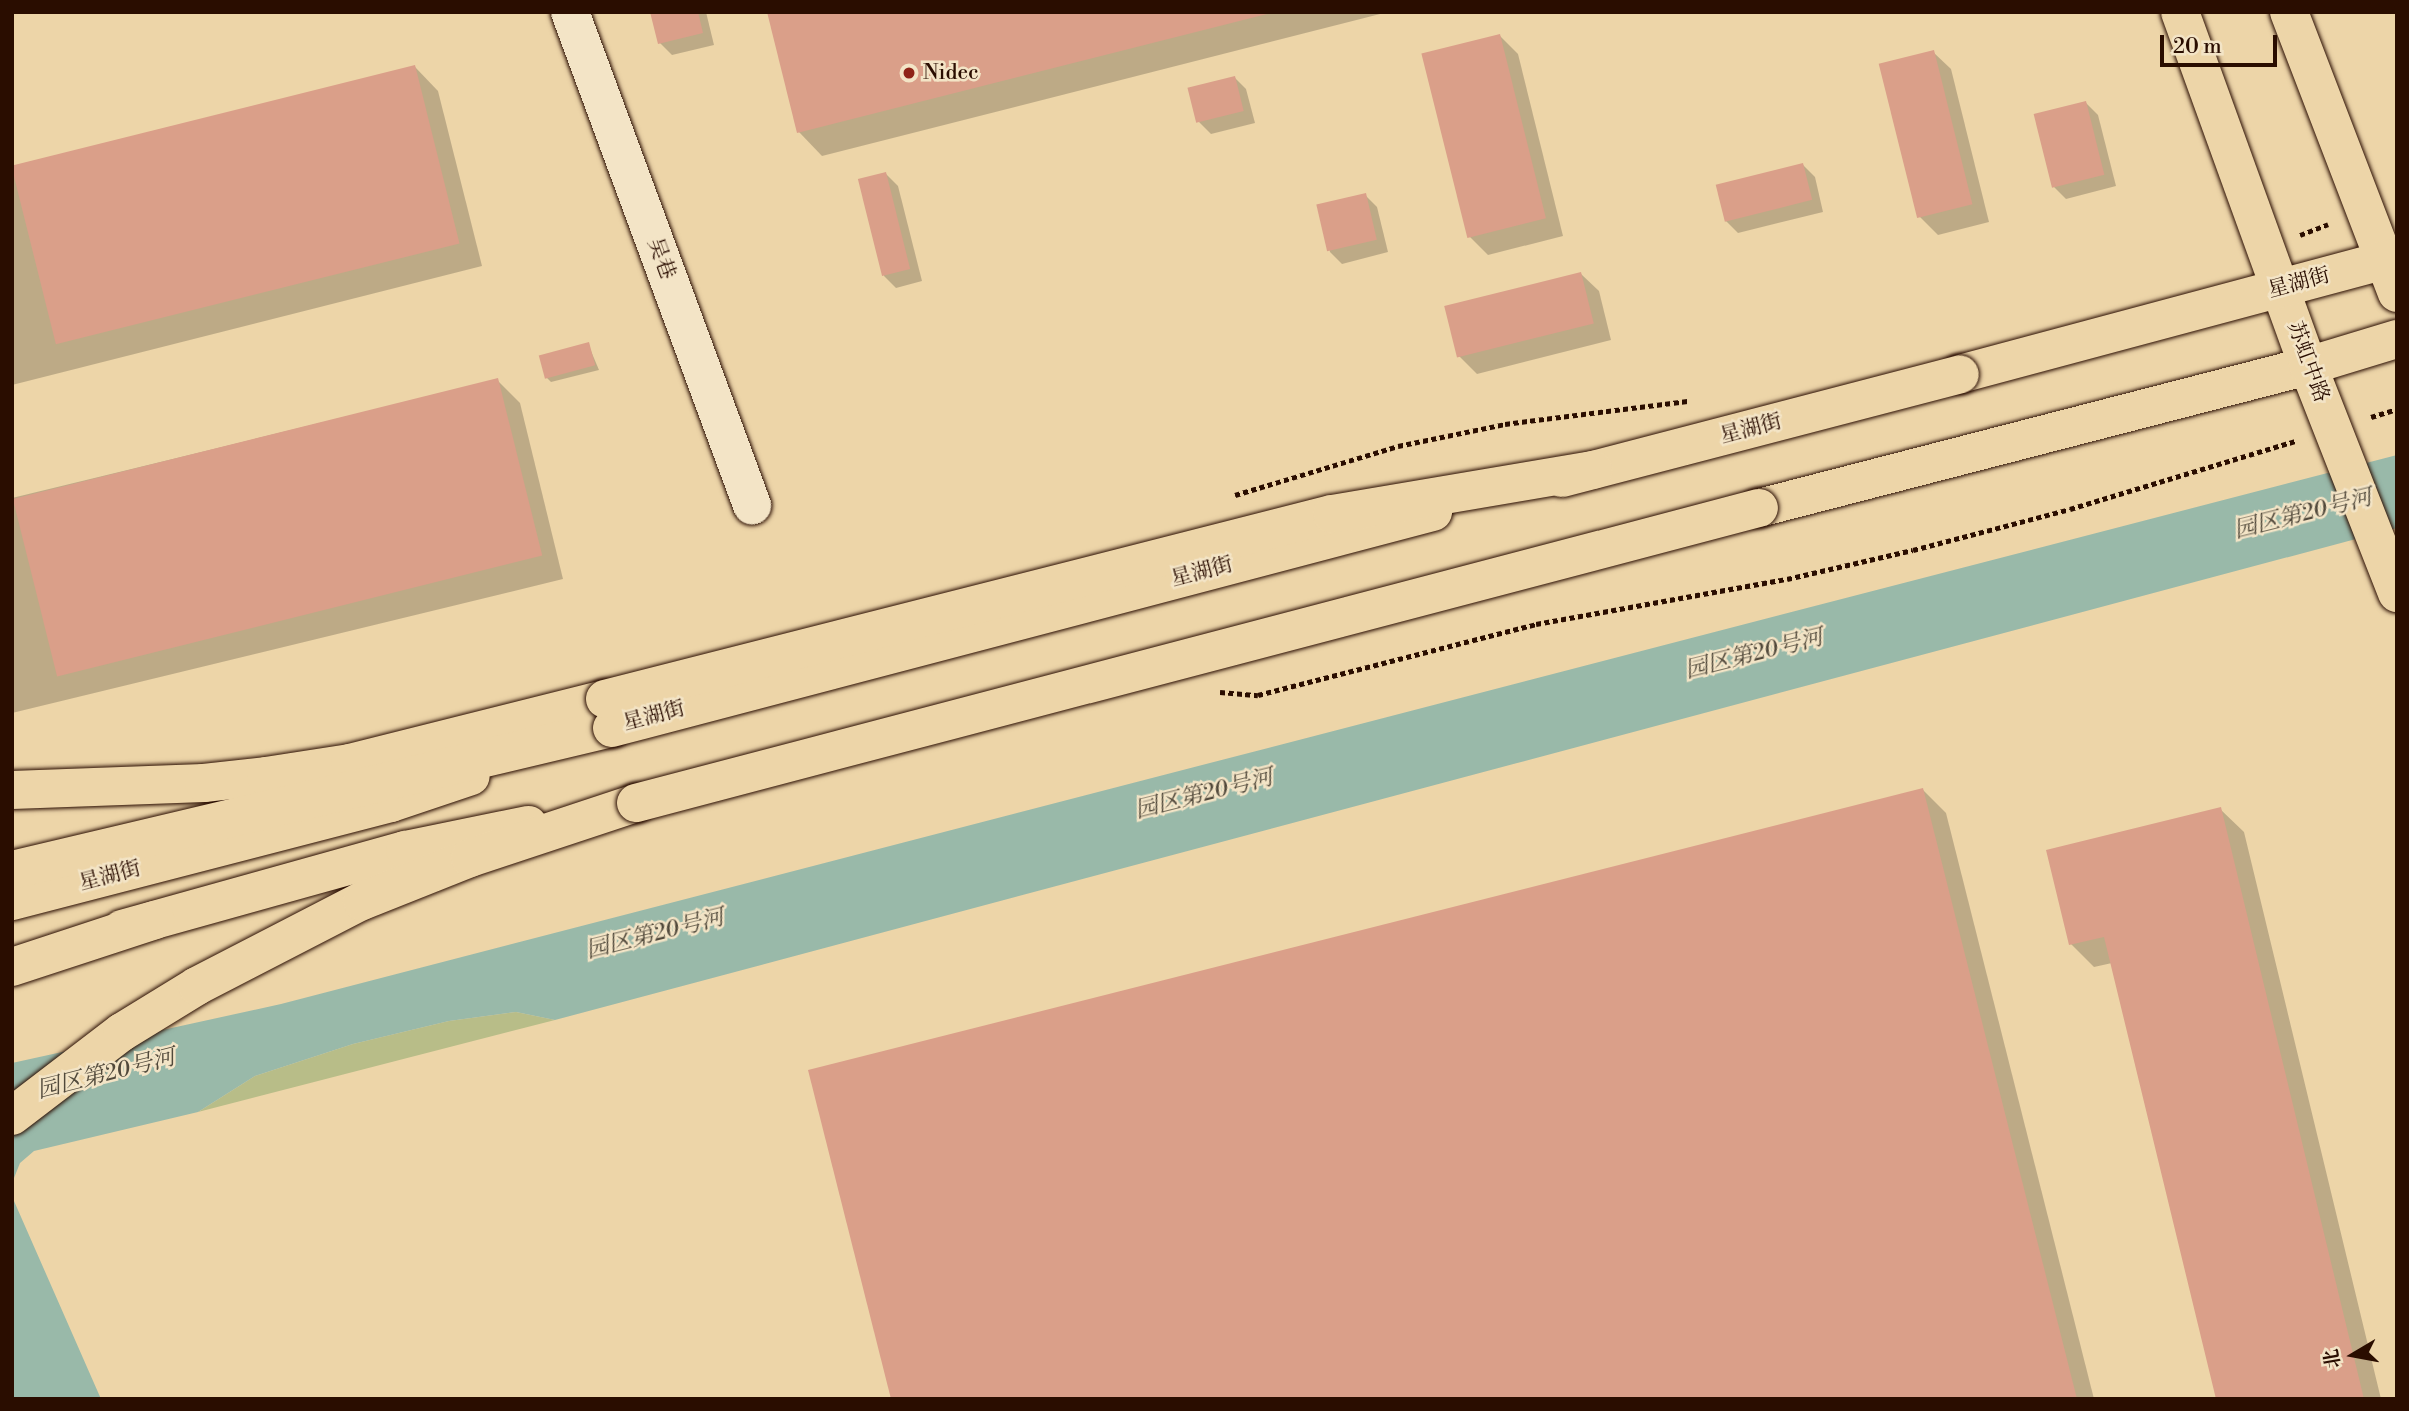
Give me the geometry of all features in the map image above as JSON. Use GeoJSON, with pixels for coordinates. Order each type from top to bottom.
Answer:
{"type":"FeatureCollection","features":[{"type":"Feature","properties":{"kind":"main road","name":"苏虹中路"},"geometry":{"type":"LineString","coordinates":[[2180,12],[2282,287],[2308,366],[2397,593]]}},
{"type":"Feature","properties":{"kind":"main road"},"geometry":{"type":"LineString","coordinates":[[2289,12],[2364,209],[2393,270]]}},
{"type":"Feature","properties":{"kind":"main road","name":"星湖街"},"geometry":{"type":"LineString","coordinates":[[12,901],[391,803],[612,727],[2282,287],[2393,270]]}},
{"type":"Feature","properties":{"kind":"main road"},"geometry":{"type":"LineString","coordinates":[[12,960],[405,850],[636,803],[2308,366],[2397,338]]}},
{"type":"Feature","properties":{"kind":"main road"},"geometry":{"type":"LineString","coordinates":[[12,790],[204,783],[350,764],[1332,514],[1593,470]]}},
{"type":"Feature","properties":{"kind":"main road"},"geometry":{"type":"LineString","coordinates":[[12,870],[612,727]]}},
{"type":"Feature","properties":{"kind":"main road"},"geometry":{"type":"LineString","coordinates":[[12,1116],[122,1032],[197,986],[337,913],[428,873],[636,803]]}},
{"type":"Feature","properties":{"kind":"main road"},"geometry":{"type":"LineString","coordinates":[[12,967],[155,919]]}},
{"type":"Feature","properties":{"kind":"street","name":"吴巷"},"geometry":{"type":"LineString","coordinates":[[570,12],[752,505]]}},
{"type":"Feature","properties":{"kind":"path"},"geometry":{"type":"LineString","coordinates":[[2268,249],[2364,209]]}},
{"type":"Feature","properties":{"kind":"path"},"geometry":{"type":"LineString","coordinates":[[1228,497],[1398,446],[1505,424],[1634,411],[1697,399]]}},
{"type":"Feature","properties":{"kind":"path"},"geometry":{"type":"LineString","coordinates":[[1209,691],[1258,695],[1536,624],[1787,579],[1913,551],[2338,443],[2397,409]]}},
{"type":"Feature","properties":{"kind":"green space"},"geometry":{"type":"Polygon","coordinates":[[[516,1012],[555,1020],[198,1112],[255,1076],[353,1044],[449,1021],[516,1012]]]}},
{"type":"Feature","properties":{"kind":"water","name":"园区第20号河"},"geometry":{"type":"Polygon","coordinates":[[[2397,455],[2397,528],[555,1020],[516,1012],[449,1021],[353,1044],[255,1076],[198,1112],[34,1151],[20,1163],[14,1178],[14,1201],[101,1399],[12,1399],[12,1063],[281,1004],[2397,455]]]}},
{"type":"Feature","properties":{"kind":"building"},"geometry":{"type":"Polygon","coordinates":[[[650,12],[698,12],[703,33],[658,44],[650,12]]]}},
{"type":"Feature","properties":{"kind":"building","name":"Nidec"},"geometry":{"type":"Polygon","coordinates":[[[767,12],[1271,12],[1271,13],[797,133],[767,12]]]}},
{"type":"Feature","properties":{"kind":"building"},"geometry":{"type":"Polygon","coordinates":[[[1500,34],[1546,218],[1467,238],[1421,54],[1500,34]]]}},
{"type":"Feature","properties":{"kind":"building"},"geometry":{"type":"Polygon","coordinates":[[[1934,50],[1972,204],[1917,218],[1879,64],[1934,50]]]}},
{"type":"Feature","properties":{"kind":"building"},"geometry":{"type":"Polygon","coordinates":[[[415,65],[460,244],[56,344],[12,165],[415,65]]]}},
{"type":"Feature","properties":{"kind":"building"},"geometry":{"type":"Polygon","coordinates":[[[1235,76],[1244,111],[1196,123],[1187,88],[1235,76]]]}},
{"type":"Feature","properties":{"kind":"building"},"geometry":{"type":"Polygon","coordinates":[[[2086,101],[2104,175],[2052,188],[2034,114],[2086,101]]]}},
{"type":"Feature","properties":{"kind":"building"},"geometry":{"type":"Polygon","coordinates":[[[1803,163],[1812,200],[1725,222],[1716,185],[1803,163]]]}},
{"type":"Feature","properties":{"kind":"building"},"geometry":{"type":"Polygon","coordinates":[[[886,172],[910,269],[882,276],[858,179],[886,172]]]}},
{"type":"Feature","properties":{"kind":"building"},"geometry":{"type":"Polygon","coordinates":[[[1366,193],[1377,240],[1327,251],[1316,204],[1366,193]]]}},
{"type":"Feature","properties":{"kind":"building"},"geometry":{"type":"Polygon","coordinates":[[[1581,272],[1594,323],[1457,358],[1444,306],[1581,272]]]}},
{"type":"Feature","properties":{"kind":"building"},"geometry":{"type":"Polygon","coordinates":[[[589,342],[595,365],[545,379],[539,355],[589,342]]]}},
{"type":"Feature","properties":{"kind":"building"},"geometry":{"type":"Polygon","coordinates":[[[498,378],[542,556],[57,677],[13,499],[498,378]]]}},
{"type":"Feature","properties":{"kind":"building"},"geometry":{"type":"Polygon","coordinates":[[[1923,788],[2077,1399],[891,1399],[808,1070],[1923,788]]]}},
{"type":"Feature","properties":{"kind":"building"},"geometry":{"type":"Polygon","coordinates":[[[2221,807],[2364,1399],[2216,1399],[2104,937],[2069,945],[2046,850],[2221,807]]]}},
{"type":"Feature","properties":{"kind":"place","name":"Nidec"},"geometry":{"type":"Point","coordinates":[909,73]}}]}
